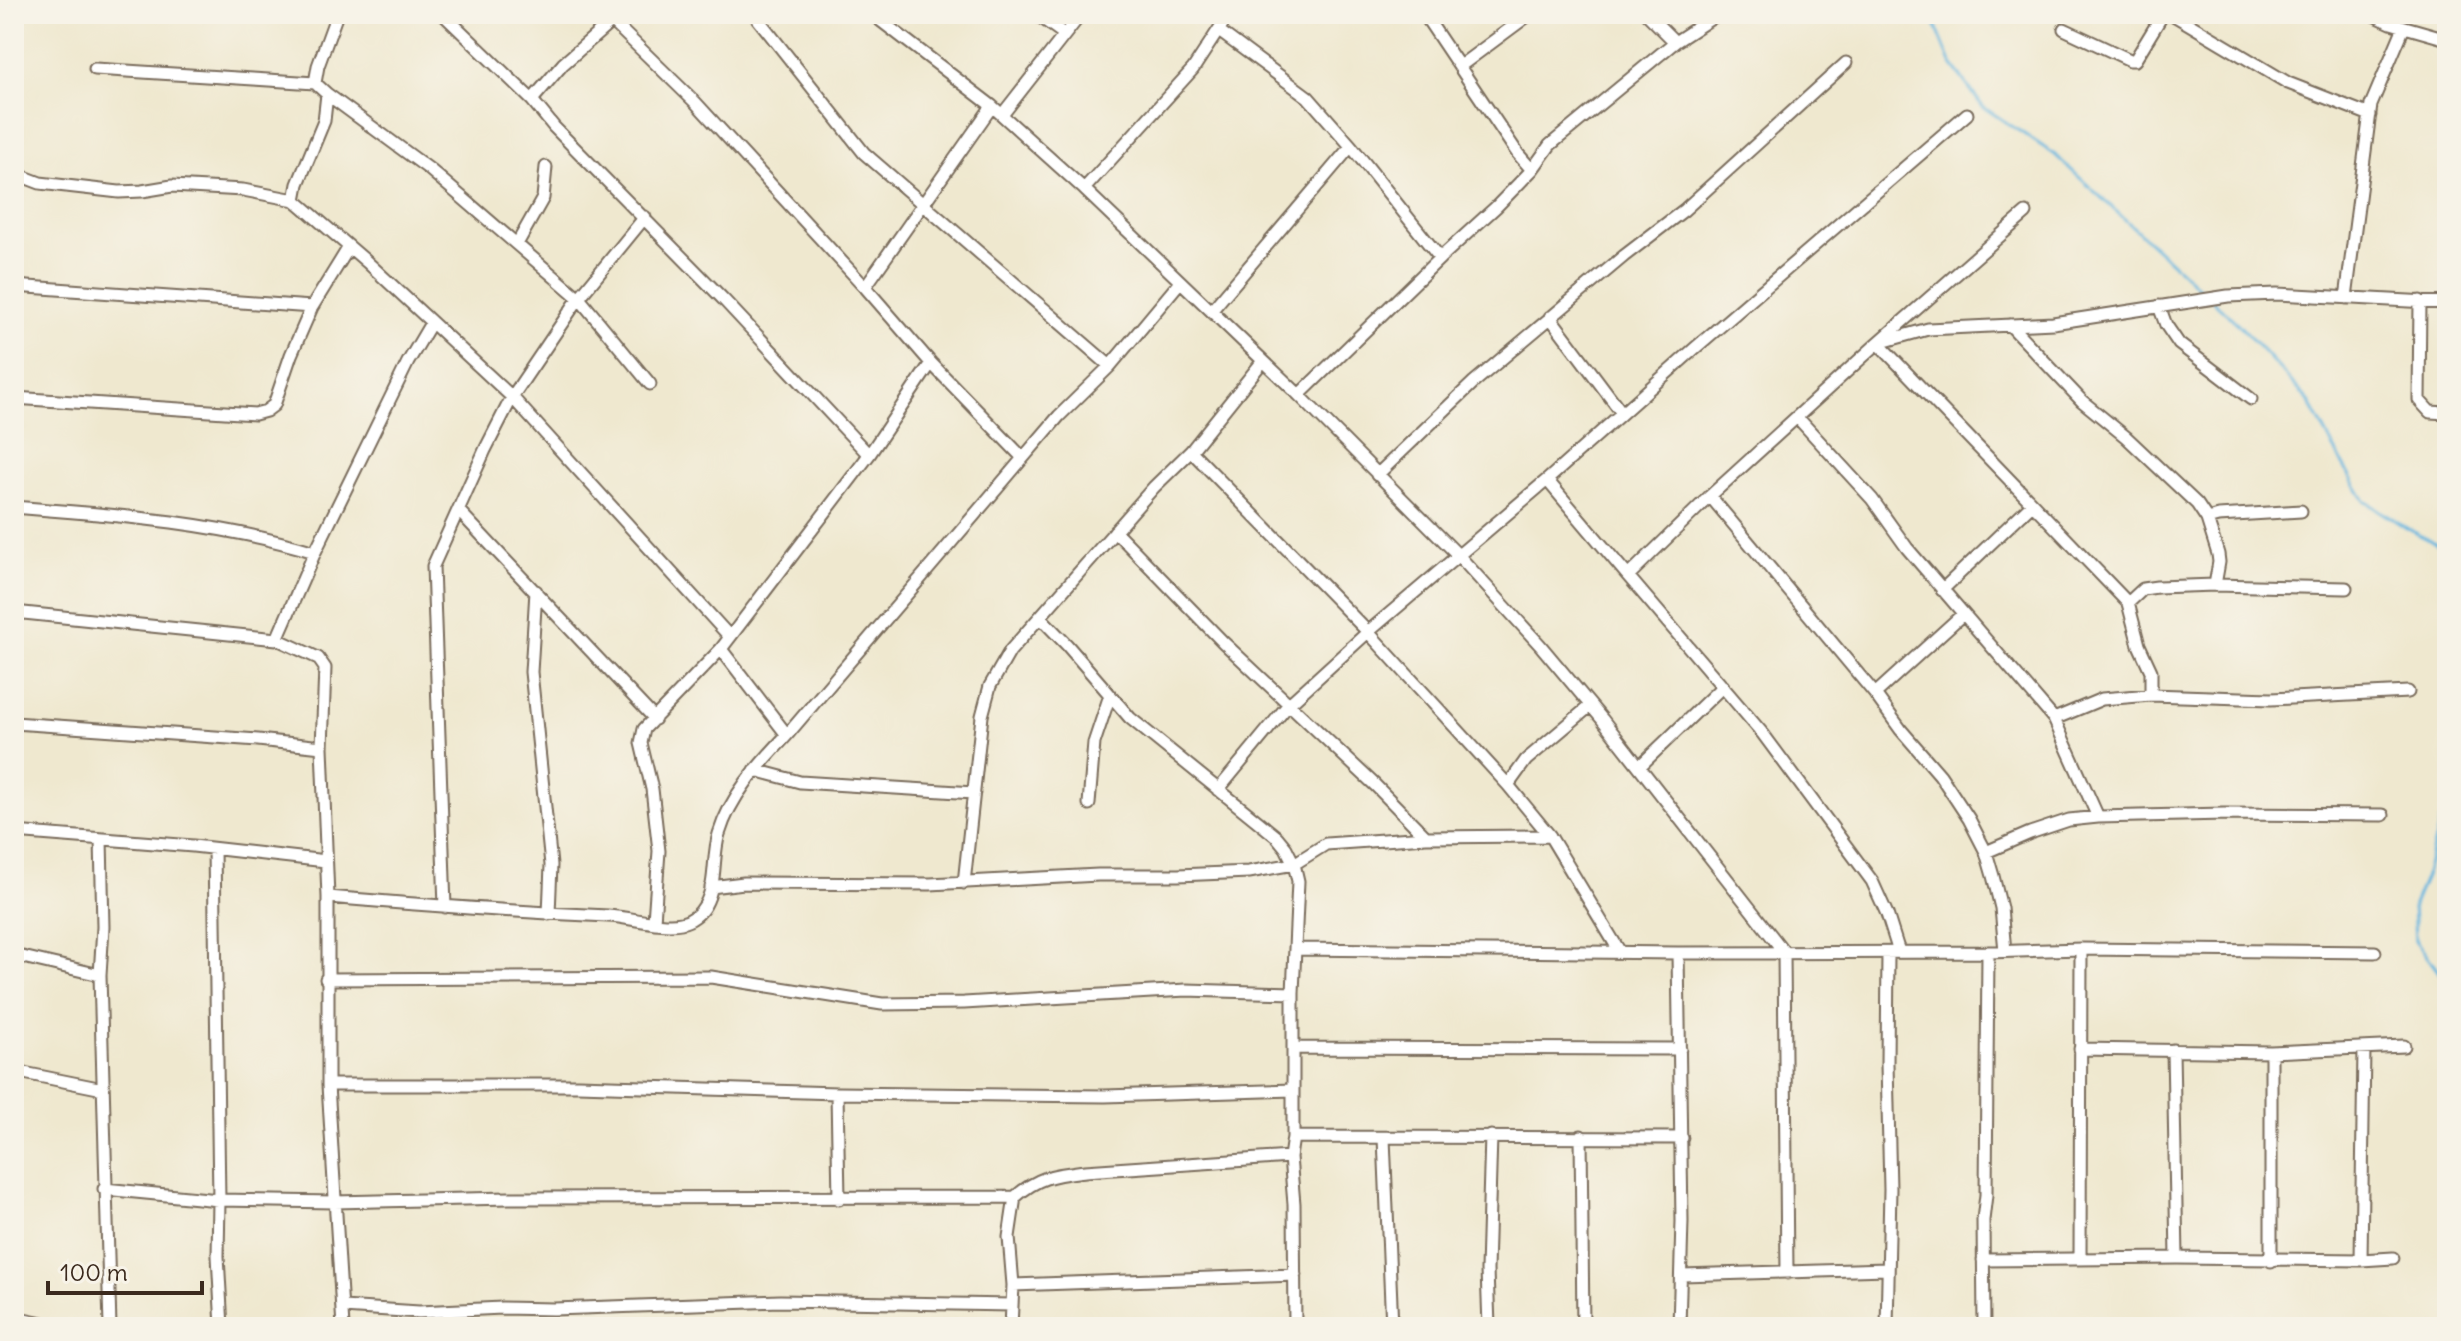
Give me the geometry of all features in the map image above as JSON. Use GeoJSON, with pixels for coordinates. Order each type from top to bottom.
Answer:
{"type":"FeatureCollection","features":[{"type":"Feature","properties":{"kind":"street"},"geometry":{"type":"LineString","coordinates":[[315,83],[337,14]]}},
{"type":"Feature","properties":{"kind":"street"},"geometry":{"type":"LineString","coordinates":[[443,14],[532,100],[554,127],[645,217],[869,455]]}},
{"type":"Feature","properties":{"kind":"street"},"geometry":{"type":"LineString","coordinates":[[754,14],[864,153],[1110,366]]}},
{"type":"Feature","properties":{"kind":"street"},"geometry":{"type":"LineString","coordinates":[[872,14],[992,106],[1084,189],[1299,395],[1458,555],[1540,645],[1640,766],[1784,952],[1787,1273]]}},
{"type":"Feature","properties":{"kind":"street"},"geometry":{"type":"LineString","coordinates":[[1036,14],[1064,34]]}},
{"type":"Feature","properties":{"kind":"street"},"geometry":{"type":"LineString","coordinates":[[1002,115],[1081,14]]}},
{"type":"Feature","properties":{"kind":"street"},"geometry":{"type":"LineString","coordinates":[[1084,189],[1193,69],[1229,14]]}},
{"type":"Feature","properties":{"kind":"street"},"geometry":{"type":"LineString","coordinates":[[1424,14],[1518,154],[1532,170]]}},
{"type":"Feature","properties":{"kind":"street"},"geometry":{"type":"LineString","coordinates":[[1460,66],[1530,14]]}},
{"type":"Feature","properties":{"kind":"street"},"geometry":{"type":"LineString","coordinates":[[1647,14],[1675,42]]}},
{"type":"Feature","properties":{"kind":"street"},"geometry":{"type":"LineString","coordinates":[[1299,395],[1496,207],[1532,170],[1550,145],[1675,42],[1718,14]]}},
{"type":"Feature","properties":{"kind":"street"},"geometry":{"type":"LineString","coordinates":[[2064,29],[2135,60],[2163,14]]}},
{"type":"Feature","properties":{"kind":"street"},"geometry":{"type":"LineString","coordinates":[[2172,14],[2288,83],[2370,115]]}},
{"type":"Feature","properties":{"kind":"street"},"geometry":{"type":"LineString","coordinates":[[2371,14],[2447,39]]}},
{"type":"Feature","properties":{"kind":"street"},"geometry":{"type":"LineString","coordinates":[[532,100],[607,17],[696,103],[931,363],[1023,458]]}},
{"type":"Feature","properties":{"kind":"street"},"geometry":{"type":"LineString","coordinates":[[2346,298],[2371,105],[2404,27]]}},
{"type":"Feature","properties":{"kind":"street"},"geometry":{"type":"LineString","coordinates":[[1219,31],[1299,88],[1351,146],[1440,258]]}},
{"type":"Feature","properties":{"kind":"street"},"geometry":{"type":"LineString","coordinates":[[1377,475],[1474,382],[1684,210],[1846,63]]}},
{"type":"Feature","properties":{"kind":"street"},"geometry":{"type":"LineString","coordinates":[[95,69],[315,83],[429,169],[579,298],[650,384]]}},
{"type":"Feature","properties":{"kind":"street"},"geometry":{"type":"LineString","coordinates":[[295,200],[298,184],[324,121],[327,94]]}},
{"type":"Feature","properties":{"kind":"street"},"geometry":{"type":"LineString","coordinates":[[865,287],[992,106]]}},
{"type":"Feature","properties":{"kind":"street"},"geometry":{"type":"LineString","coordinates":[[1218,790],[1289,704],[1368,632],[1967,114]]}},
{"type":"Feature","properties":{"kind":"street"},"geometry":{"type":"LineString","coordinates":[[1212,310],[1351,146]]}},
{"type":"Feature","properties":{"kind":"street"},"geometry":{"type":"LineString","coordinates":[[517,244],[543,198],[546,167]]}},
{"type":"Feature","properties":{"kind":"street"},"geometry":{"type":"LineString","coordinates":[[14,173],[40,183],[119,192],[172,186],[243,190],[295,200],[512,397],[730,637]]}},
{"type":"Feature","properties":{"kind":"street"},"geometry":{"type":"LineString","coordinates":[[1628,576],[1710,496],[2026,213]]}},
{"type":"Feature","properties":{"kind":"street"},"geometry":{"type":"LineString","coordinates":[[445,907],[433,566],[512,397],[579,298],[645,217]]}},
{"type":"Feature","properties":{"kind":"street"},"geometry":{"type":"LineString","coordinates":[[14,398],[255,414],[266,411],[274,405],[312,307],[349,247]]}},
{"type":"Feature","properties":{"kind":"street"},"geometry":{"type":"LineString","coordinates":[[328,897],[680,923],[694,918],[705,906],[718,837],[730,805],[755,770],[1059,416],[1110,366],[1180,282]]}},
{"type":"Feature","properties":{"kind":"street"},"geometry":{"type":"LineString","coordinates":[[14,286],[312,307]]}},
{"type":"Feature","properties":{"kind":"street"},"geometry":{"type":"LineString","coordinates":[[1878,343],[1928,329],[2053,323],[2228,296],[2277,294],[2447,303]]}},
{"type":"Feature","properties":{"kind":"street"},"geometry":{"type":"LineString","coordinates":[[2420,301],[2419,400],[2430,412],[2447,413]]}},
{"type":"Feature","properties":{"kind":"street"},"geometry":{"type":"LineString","coordinates":[[2159,306],[2166,325],[2179,344],[2251,399]]}},
{"type":"Feature","properties":{"kind":"street"},"geometry":{"type":"LineString","coordinates":[[1550,317],[1622,413]]}},
{"type":"Feature","properties":{"kind":"street"},"geometry":{"type":"LineString","coordinates":[[277,639],[315,552],[408,362],[431,323]]}},
{"type":"Feature","properties":{"kind":"street"},"geometry":{"type":"LineString","coordinates":[[2010,325],[2082,401],[2184,491],[2207,519],[2219,562],[2215,585]]}},
{"type":"Feature","properties":{"kind":"street"},"geometry":{"type":"LineString","coordinates":[[1878,343],[2128,603],[2139,645],[2151,671],[2151,695]]}},
{"type":"Feature","properties":{"kind":"street"},"geometry":{"type":"LineString","coordinates":[[964,883],[982,716],[990,686],[1010,651],[1154,487],[1191,451],[1263,361]]}},
{"type":"Feature","properties":{"kind":"street"},"geometry":{"type":"LineString","coordinates":[[654,921],[659,851],[652,789],[641,743],[644,729],[721,649],[869,455],[931,363]]}},
{"type":"Feature","properties":{"kind":"street"},"geometry":{"type":"LineString","coordinates":[[1797,417],[1872,499],[1907,548],[2054,719],[2098,817]]}},
{"type":"Feature","properties":{"kind":"street"},"geometry":{"type":"LineString","coordinates":[[1191,451],[1368,632],[1508,785],[1550,836],[1620,952]]}},
{"type":"Feature","properties":{"kind":"street"},"geometry":{"type":"LineString","coordinates":[[1547,480],[1763,734],[1872,881],[1887,914],[1894,952],[1887,1064],[1890,1189],[1887,1327]]}},
{"type":"Feature","properties":{"kind":"street"},"geometry":{"type":"LineString","coordinates":[[1710,496],[1940,775],[1969,819],[1986,852],[2001,908],[2005,951]]}},
{"type":"Feature","properties":{"kind":"street"},"geometry":{"type":"LineString","coordinates":[[1942,590],[2032,504]]}},
{"type":"Feature","properties":{"kind":"street"},"geometry":{"type":"LineString","coordinates":[[14,507],[155,519],[269,538],[315,552]]}},
{"type":"Feature","properties":{"kind":"street"},"geometry":{"type":"LineString","coordinates":[[458,510],[655,719]]}},
{"type":"Feature","properties":{"kind":"street"},"geometry":{"type":"LineString","coordinates":[[2207,519],[2301,511]]}},
{"type":"Feature","properties":{"kind":"street"},"geometry":{"type":"LineString","coordinates":[[1115,531],[1223,642],[1426,837]]}},
{"type":"Feature","properties":{"kind":"street"},"geometry":{"type":"LineString","coordinates":[[2128,603],[2143,589],[2215,585],[2346,588]]}},
{"type":"Feature","properties":{"kind":"street"},"geometry":{"type":"LineString","coordinates":[[536,591],[531,672],[551,865],[549,914]]}},
{"type":"Feature","properties":{"kind":"street"},"geometry":{"type":"LineString","coordinates":[[14,612],[277,639],[318,658],[325,668],[322,747],[328,897],[328,1085],[343,1327]]}},
{"type":"Feature","properties":{"kind":"street"},"geometry":{"type":"LineString","coordinates":[[1875,694],[1963,614]]}},
{"type":"Feature","properties":{"kind":"street"},"geometry":{"type":"LineString","coordinates":[[1041,618],[1130,718],[1259,820],[1286,848],[1294,864],[1298,881],[1293,993],[1293,1137],[1290,1157],[1295,1327]]}},
{"type":"Feature","properties":{"kind":"street"},"geometry":{"type":"LineString","coordinates":[[721,649],[787,735]]}},
{"type":"Feature","properties":{"kind":"street"},"geometry":{"type":"LineString","coordinates":[[1640,766],[1723,686]]}},
{"type":"Feature","properties":{"kind":"street"},"geometry":{"type":"LineString","coordinates":[[2054,719],[2102,699],[2151,695],[2271,699],[2408,692]]}},
{"type":"Feature","properties":{"kind":"street"},"geometry":{"type":"LineString","coordinates":[[1089,804],[1094,743],[1110,695]]}},
{"type":"Feature","properties":{"kind":"street"},"geometry":{"type":"LineString","coordinates":[[1508,785],[1526,760],[1590,706]]}},
{"type":"Feature","properties":{"kind":"street"},"geometry":{"type":"LineString","coordinates":[[14,723],[322,747]]}},
{"type":"Feature","properties":{"kind":"street"},"geometry":{"type":"LineString","coordinates":[[755,770],[800,782],[974,793]]}},
{"type":"Feature","properties":{"kind":"street"},"geometry":{"type":"LineString","coordinates":[[1986,852],[2069,820],[2098,817],[2383,815]]}},
{"type":"Feature","properties":{"kind":"street"},"geometry":{"type":"LineString","coordinates":[[14,832],[326,861]]}},
{"type":"Feature","properties":{"kind":"street"},"geometry":{"type":"LineString","coordinates":[[711,887],[744,883],[964,883],[1098,875],[1249,872],[1294,864],[1326,844],[1426,837],[1550,836]]}},
{"type":"Feature","properties":{"kind":"street"},"geometry":{"type":"LineString","coordinates":[[101,839],[103,927],[100,975],[110,1327]]}},
{"type":"Feature","properties":{"kind":"street"},"geometry":{"type":"LineString","coordinates":[[214,849],[218,1256],[222,1327]]}},
{"type":"Feature","properties":{"kind":"street"},"geometry":{"type":"LineString","coordinates":[[1295,949],[1678,953],[2081,949],[2375,952]]}},
{"type":"Feature","properties":{"kind":"street"},"geometry":{"type":"LineString","coordinates":[[2080,1259],[2081,949]]}},
{"type":"Feature","properties":{"kind":"street"},"geometry":{"type":"LineString","coordinates":[[1984,1327],[1988,952]]}},
{"type":"Feature","properties":{"kind":"street"},"geometry":{"type":"LineString","coordinates":[[1678,953],[1682,1138],[1679,1327]]}},
{"type":"Feature","properties":{"kind":"street"},"geometry":{"type":"LineString","coordinates":[[14,955],[100,975]]}},
{"type":"Feature","properties":{"kind":"street"},"geometry":{"type":"LineString","coordinates":[[326,979],[711,977],[882,1004],[964,1003],[1186,990],[1293,993]]}},
{"type":"Feature","properties":{"kind":"street"},"geometry":{"type":"LineString","coordinates":[[2080,1049],[2271,1052],[2404,1046]]}},
{"type":"Feature","properties":{"kind":"street"},"geometry":{"type":"LineString","coordinates":[[1293,1048],[1680,1049]]}},
{"type":"Feature","properties":{"kind":"street"},"geometry":{"type":"LineString","coordinates":[[2361,1260],[2364,1048]]}},
{"type":"Feature","properties":{"kind":"street"},"geometry":{"type":"LineString","coordinates":[[2173,1050],[2177,1258]]}},
{"type":"Feature","properties":{"kind":"street"},"geometry":{"type":"LineString","coordinates":[[2271,1052],[2271,1261]]}},
{"type":"Feature","properties":{"kind":"street"},"geometry":{"type":"LineString","coordinates":[[14,1071],[103,1089]]}},
{"type":"Feature","properties":{"kind":"street"},"geometry":{"type":"LineString","coordinates":[[328,1085],[578,1085],[837,1093],[1105,1096],[1293,1090]]}},
{"type":"Feature","properties":{"kind":"street"},"geometry":{"type":"LineString","coordinates":[[837,1093],[839,1199]]}},
{"type":"Feature","properties":{"kind":"street"},"geometry":{"type":"LineString","coordinates":[[1489,1327],[1487,1270],[1491,1136]]}},
{"type":"Feature","properties":{"kind":"street"},"geometry":{"type":"LineString","coordinates":[[1581,1136],[1583,1327]]}},
{"type":"Feature","properties":{"kind":"street"},"geometry":{"type":"LineString","coordinates":[[1293,1137],[1682,1138]]}},
{"type":"Feature","properties":{"kind":"street"},"geometry":{"type":"LineString","coordinates":[[1384,1138],[1392,1327]]}},
{"type":"Feature","properties":{"kind":"street"},"geometry":{"type":"LineString","coordinates":[[104,1189],[219,1200],[334,1202],[509,1198],[1015,1197],[1030,1184],[1057,1175],[1290,1157]]}},
{"type":"Feature","properties":{"kind":"street"},"geometry":{"type":"LineString","coordinates":[[1011,1327],[1013,1285],[1009,1237],[1015,1197]]}},
{"type":"Feature","properties":{"kind":"street"},"geometry":{"type":"LineString","coordinates":[[1983,1260],[2177,1258],[2271,1261],[2393,1258]]}},
{"type":"Feature","properties":{"kind":"street"},"geometry":{"type":"LineString","coordinates":[[1682,1275],[1887,1269]]}},
{"type":"Feature","properties":{"kind":"street"},"geometry":{"type":"LineString","coordinates":[[1013,1285],[1295,1275]]}},
{"type":"Feature","properties":{"kind":"street"},"geometry":{"type":"LineString","coordinates":[[343,1307],[419,1312],[780,1301],[1012,1305]]}},
{"type":"Feature","properties":{"kind":"street"},"geometry":{"type":"LineString","coordinates":[[14,1317],[62,1327]]}},
{"type":"Feature","properties":{"kind":"waterway"},"geometry":{"type":"LineString","coordinates":[[1931,14],[1951,63],[1983,107],[2054,154],[2208,296]]}},
{"type":"Feature","properties":{"kind":"waterway"},"geometry":{"type":"LineString","coordinates":[[2213,301],[2308,400],[2365,501],[2408,529],[2447,549]]}},
{"type":"Feature","properties":{"kind":"waterway"},"geometry":{"type":"LineString","coordinates":[[2447,797],[2426,874],[2413,905],[2415,940],[2447,983]]}}]}
